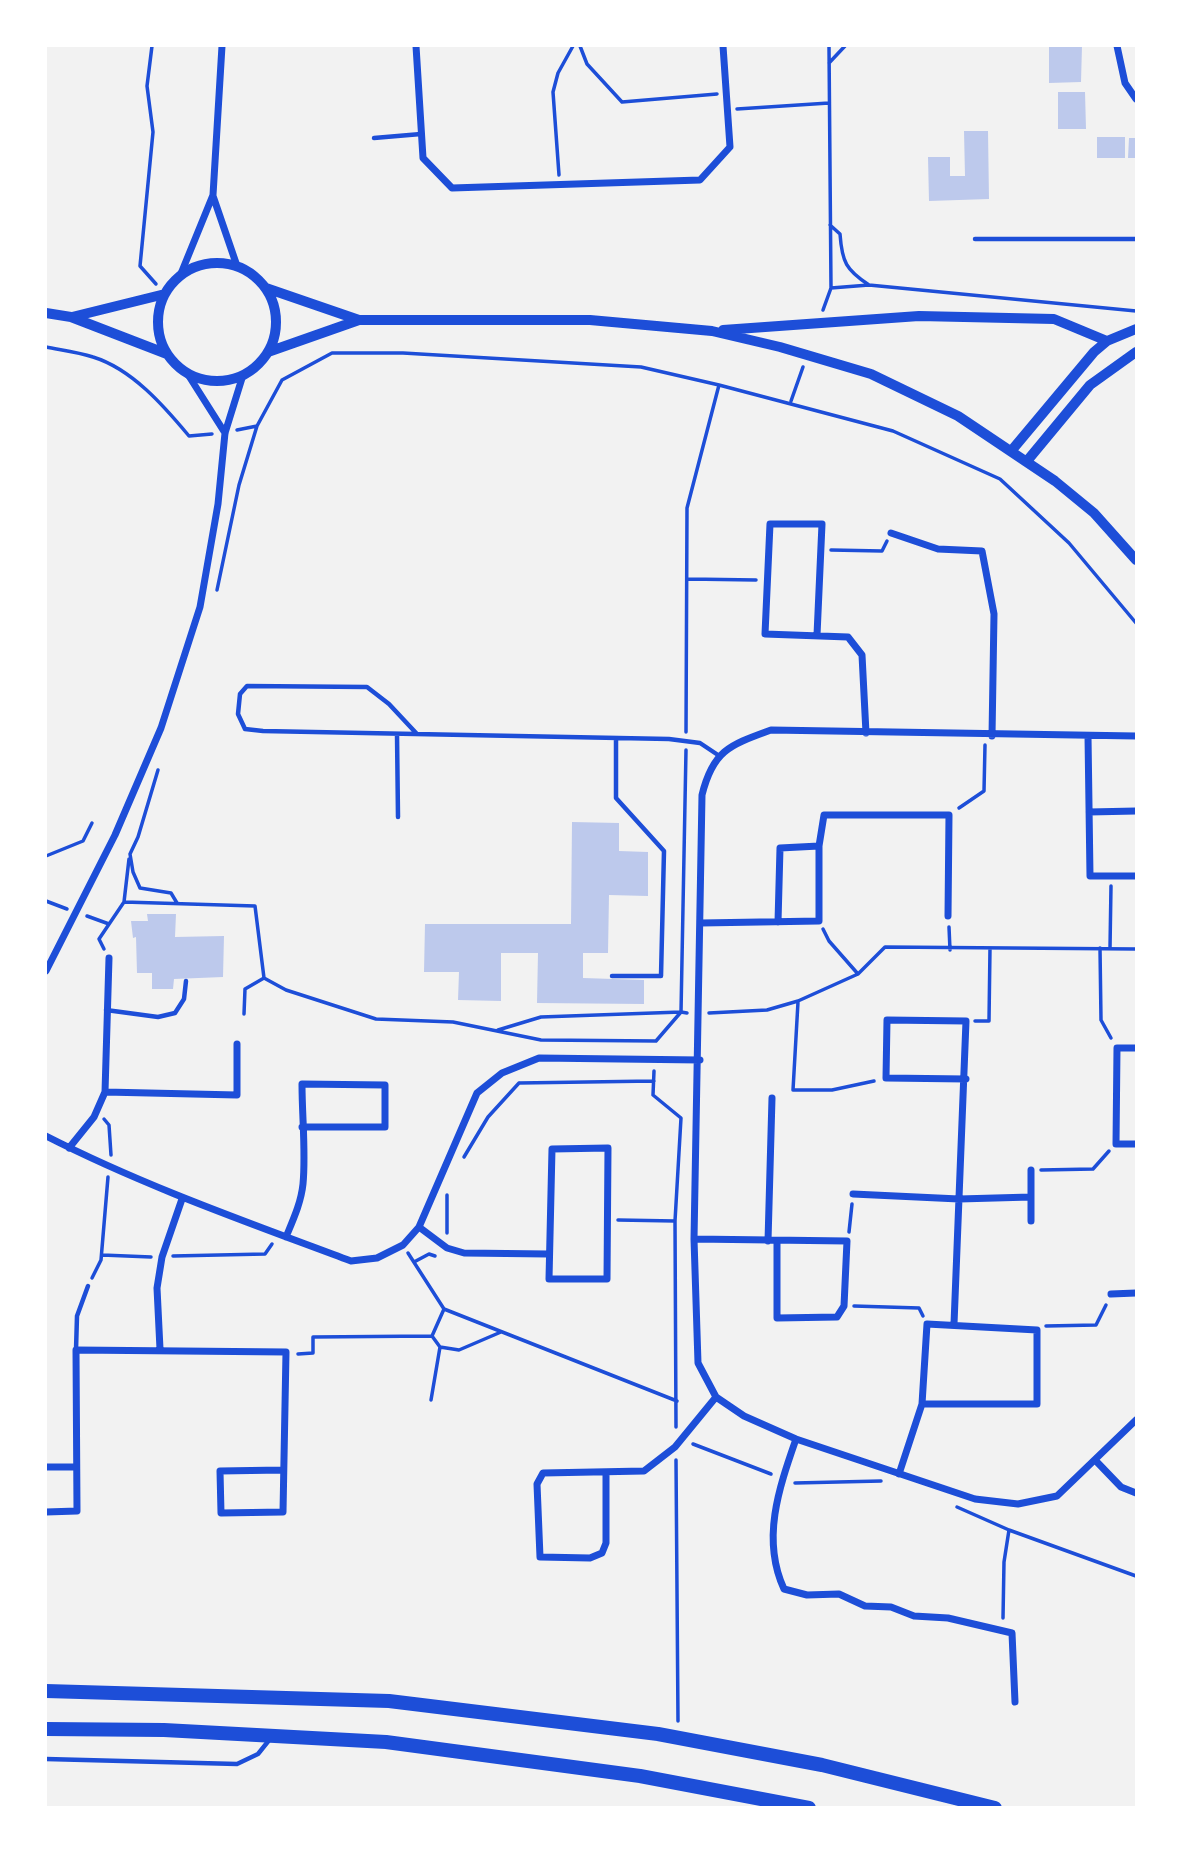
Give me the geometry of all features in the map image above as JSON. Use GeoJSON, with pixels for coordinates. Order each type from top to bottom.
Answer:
{"type":"FeatureCollection","features":[{"type":"Feature","properties":{"kind":"highway"},"geometry":{"type":"LineString","coordinates":[[46,1691],[388,1701],[644,1732],[822,1765],[995,1808]]}},
{"type":"Feature","properties":{"kind":"highway"},"geometry":{"type":"LineString","coordinates":[[46,1729],[164,1730],[386,1742],[640,1776],[809,1808]]}},
{"type":"Feature","properties":{"kind":"street"},"geometry":{"type":"LineString","coordinates":[[167,354],[158,324],[165,294],[180,276],[213,195],[222,46]]}},
{"type":"Feature","properties":{"kind":"street"},"geometry":{"type":"LineString","coordinates":[[416,46],[423,158],[452,188],[700,180],[730,147],[723,46]]}},
{"type":"Feature","properties":{"kind":"street"},"geometry":{"type":"LineString","coordinates":[[1117,46],[1125,83],[1136,99]]}},
{"type":"Feature","properties":{"kind":"street"},"geometry":{"type":"LineString","coordinates":[[213,195],[237,266]]}},
{"type":"Feature","properties":{"kind":"street"},"geometry":{"type":"LineString","coordinates":[[180,276],[213,263],[237,266],[258,279],[266,288],[276,320],[268,352]]}},
{"type":"Feature","properties":{"kind":"street"},"geometry":{"type":"LineString","coordinates":[[266,288],[359,320],[590,320],[712,331],[780,347],[871,374],[958,416],[1012,450],[1094,513],[1136,560]]}},
{"type":"Feature","properties":{"kind":"street"},"geometry":{"type":"LineString","coordinates":[[71,317],[165,294]]}},
{"type":"Feature","properties":{"kind":"street"},"geometry":{"type":"LineString","coordinates":[[46,313],[71,317],[167,354],[187,373],[225,433]]}},
{"type":"Feature","properties":{"kind":"street"},"geometry":{"type":"LineString","coordinates":[[712,331],[880,318],[1054,319],[1107,341]]}},
{"type":"Feature","properties":{"kind":"street"},"geometry":{"type":"LineString","coordinates":[[46,971],[100,864],[161,728],[200,607],[218,504],[225,433],[243,375],[268,352],[359,320]]}},
{"type":"Feature","properties":{"kind":"street"},"geometry":{"type":"LineString","coordinates":[[1012,450],[1061,388],[1107,341],[1136,329]]}},
{"type":"Feature","properties":{"kind":"street"},"geometry":{"type":"LineString","coordinates":[[1027,461],[1090,385],[1136,352]]}},
{"type":"Feature","properties":{"kind":"street"},"geometry":{"type":"LineString","coordinates":[[187,373],[209,380],[243,375]]}},
{"type":"Feature","properties":{"kind":"street"},"geometry":{"type":"LineString","coordinates":[[817,635],[822,524],[770,524],[765,634],[848,637],[862,655],[866,733]]}},
{"type":"Feature","properties":{"kind":"street"},"geometry":{"type":"LineString","coordinates":[[891,533],[938,549],[982,551],[994,614],[989,736]]}},
{"type":"Feature","properties":{"kind":"street"},"geometry":{"type":"LineString","coordinates":[[1136,736],[989,736],[771,730],[739,742],[718,755],[708,772],[702,796],[700,1060],[694,1239],[698,1363],[716,1397],[744,1416],[796,1439],[975,1499],[1018,1504],[1057,1496],[1136,1420]]}},
{"type":"Feature","properties":{"kind":"street"},"geometry":{"type":"LineString","coordinates":[[1088,736],[1090,876],[1136,876]]}},
{"type":"Feature","properties":{"kind":"street"},"geometry":{"type":"LineString","coordinates":[[1089,812],[1136,811]]}},
{"type":"Feature","properties":{"kind":"street"},"geometry":{"type":"LineString","coordinates":[[701,923],[819,921],[819,846],[824,815],[949,815],[948,916]]}},
{"type":"Feature","properties":{"kind":"street"},"geometry":{"type":"LineString","coordinates":[[778,922],[780,848],[819,846]]}},
{"type":"Feature","properties":{"kind":"street"},"geometry":{"type":"LineString","coordinates":[[69,1148],[96,1111],[105,1092],[109,958]]}},
{"type":"Feature","properties":{"kind":"street"},"geometry":{"type":"LineString","coordinates":[[954,1324],[966,1079],[966,1021],[887,1020],[887,1078],[966,1079]]}},
{"type":"Feature","properties":{"kind":"street"},"geometry":{"type":"LineString","coordinates":[[105,1092],[237,1095],[237,1044]]}},
{"type":"Feature","properties":{"kind":"street"},"geometry":{"type":"LineString","coordinates":[[1136,1048],[1117,1048],[1116,1144],[1136,1144]]}},
{"type":"Feature","properties":{"kind":"street"},"geometry":{"type":"LineString","coordinates":[[46,1136],[109,1168],[182,1199],[351,1261],[377,1258],[403,1245],[419,1227],[477,1093],[499,1075],[539,1058],[700,1060]]}},
{"type":"Feature","properties":{"kind":"street"},"geometry":{"type":"LineString","coordinates":[[282,1235],[299,1207],[303,1184],[302,1127],[302,1084],[385,1085],[385,1128],[302,1127]]}},
{"type":"Feature","properties":{"kind":"street"},"geometry":{"type":"LineString","coordinates":[[694,1239],[773,1241],[848,1241],[844,1306],[837,1317],[777,1318],[773,1241],[772,1098]]}},
{"type":"Feature","properties":{"kind":"street"},"geometry":{"type":"LineString","coordinates":[[608,1148],[608,1220],[607,1279],[549,1279],[552,1149],[608,1148]]}},
{"type":"Feature","properties":{"kind":"street"},"geometry":{"type":"LineString","coordinates":[[1031,1170],[1031,1220]]}},
{"type":"Feature","properties":{"kind":"street"},"geometry":{"type":"LineString","coordinates":[[853,1194],[959,1199],[1031,1196]]}},
{"type":"Feature","properties":{"kind":"street"},"geometry":{"type":"LineString","coordinates":[[160,1349],[157,1288],[162,1257],[182,1199]]}},
{"type":"Feature","properties":{"kind":"street"},"geometry":{"type":"LineString","coordinates":[[419,1227],[447,1248],[464,1254],[548,1254]]}},
{"type":"Feature","properties":{"kind":"street"},"geometry":{"type":"LineString","coordinates":[[1111,1294],[1136,1293]]}},
{"type":"Feature","properties":{"kind":"street"},"geometry":{"type":"LineString","coordinates":[[899,1474],[922,1404],[927,1324],[1037,1330],[1037,1404],[922,1404]]}},
{"type":"Feature","properties":{"kind":"street"},"geometry":{"type":"LineString","coordinates":[[46,1512],[77,1511],[76,1350],[286,1352],[283,1513],[221,1514],[220,1471],[282,1470]]}},
{"type":"Feature","properties":{"kind":"street"},"geometry":{"type":"LineString","coordinates":[[606,1472],[606,1543],[602,1553],[590,1558],[540,1557],[537,1484],[543,1473],[645,1471],[676,1447],[716,1397]]}},
{"type":"Feature","properties":{"kind":"street"},"geometry":{"type":"LineString","coordinates":[[796,1439],[782,1478],[773,1517],[774,1566],[784,1588],[807,1595],[839,1594],[865,1606],[891,1607],[914,1616],[948,1618],[1012,1633],[1015,1702]]}},
{"type":"Feature","properties":{"kind":"street"},"geometry":{"type":"LineString","coordinates":[[1096,1461],[1121,1487],[1136,1493]]}},
{"type":"Feature","properties":{"kind":"street"},"geometry":{"type":"LineString","coordinates":[[46,1467],[76,1467]]}},
{"type":"Feature","properties":{"kind":"lane"},"geometry":{"type":"LineString","coordinates":[[374,138],[421,134]]}},
{"type":"Feature","properties":{"kind":"lane"},"geometry":{"type":"LineString","coordinates":[[975,239],[1136,239]]}},
{"type":"Feature","properties":{"kind":"lane"},"geometry":{"type":"LineString","coordinates":[[416,734],[389,704],[367,687],[247,686],[240,694],[239,714],[245,729],[321,732],[397,733],[416,734],[615,738],[700,743],[718,755]]}},
{"type":"Feature","properties":{"kind":"lane"},"geometry":{"type":"LineString","coordinates":[[397,733],[398,817]]}},
{"type":"Feature","properties":{"kind":"lane"},"geometry":{"type":"LineString","coordinates":[[612,976],[661,976],[664,851],[616,798],[615,738]]}},
{"type":"Feature","properties":{"kind":"lane"},"geometry":{"type":"LineString","coordinates":[[106,1010],[158,1017],[175,1013],[184,999],[186,981]]}},
{"type":"Feature","properties":{"kind":"lane"},"geometry":{"type":"LineString","coordinates":[[76,1350],[77,1316],[88,1286]]}},
{"type":"Feature","properties":{"kind":"lane"},"geometry":{"type":"LineString","coordinates":[[46,1759],[237,1763],[258,1754],[273,1735]]}},
{"type":"Feature","properties":{"kind":"path"},"geometry":{"type":"LineString","coordinates":[[152,46],[147,86],[153,132],[140,266],[165,294]]}},
{"type":"Feature","properties":{"kind":"path"},"geometry":{"type":"LineString","coordinates":[[559,184],[553,92],[558,73],[573,46]]}},
{"type":"Feature","properties":{"kind":"path"},"geometry":{"type":"LineString","coordinates":[[580,46],[587,64],[622,102],[726,93]]}},
{"type":"Feature","properties":{"kind":"path"},"geometry":{"type":"LineString","coordinates":[[829,46],[831,288],[869,285],[1136,311]]}},
{"type":"Feature","properties":{"kind":"path"},"geometry":{"type":"LineString","coordinates":[[829,63],[845,46]]}},
{"type":"Feature","properties":{"kind":"path"},"geometry":{"type":"LineString","coordinates":[[727,110],[829,103]]}},
{"type":"Feature","properties":{"kind":"path"},"geometry":{"type":"LineString","coordinates":[[830,225],[841,234],[842,260],[848,271],[869,285]]}},
{"type":"Feature","properties":{"kind":"path"},"geometry":{"type":"LineString","coordinates":[[46,347],[95,357],[122,372],[162,405],[188,436],[225,433],[257,426],[282,380],[332,354],[402,353],[641,367],[719,384],[893,431],[1000,479],[1069,543],[1136,623]]}},
{"type":"Feature","properties":{"kind":"path"},"geometry":{"type":"LineString","coordinates":[[679,1649],[675,1221],[681,1118],[653,1095],[656,1041],[681,1012],[687,508],[719,384]]}},
{"type":"Feature","properties":{"kind":"path"},"geometry":{"type":"LineString","coordinates":[[822,550],[881,551],[891,533]]}},
{"type":"Feature","properties":{"kind":"path"},"geometry":{"type":"LineString","coordinates":[[688,579],[767,581]]}},
{"type":"Feature","properties":{"kind":"path"},"geometry":{"type":"LineString","coordinates":[[949,815],[984,791],[989,736]]}},
{"type":"Feature","properties":{"kind":"path"},"geometry":{"type":"LineString","coordinates":[[46,856],[83,841],[92,823]]}},
{"type":"Feature","properties":{"kind":"path"},"geometry":{"type":"LineString","coordinates":[[99,939],[124,902],[130,854],[138,837]]}},
{"type":"Feature","properties":{"kind":"path"},"geometry":{"type":"LineString","coordinates":[[130,854],[132,872],[140,888],[171,893],[177,904]]}},
{"type":"Feature","properties":{"kind":"path"},"geometry":{"type":"LineString","coordinates":[[1110,948],[1111,877]]}},
{"type":"Feature","properties":{"kind":"path"},"geometry":{"type":"LineString","coordinates":[[124,902],[255,906],[264,978]]}},
{"type":"Feature","properties":{"kind":"path"},"geometry":{"type":"LineString","coordinates":[[948,916],[950,950]]}},
{"type":"Feature","properties":{"kind":"path"},"geometry":{"type":"LineString","coordinates":[[819,921],[829,942],[858,974]]}},
{"type":"Feature","properties":{"kind":"path"},"geometry":{"type":"LineString","coordinates":[[496,1030],[541,1017],[767,1010],[798,1001],[858,974],[885,947],[950,950],[1136,949]]}},
{"type":"Feature","properties":{"kind":"path"},"geometry":{"type":"LineString","coordinates":[[966,1021],[989,1021],[990,948]]}},
{"type":"Feature","properties":{"kind":"path"},"geometry":{"type":"LineString","coordinates":[[1100,948],[1101,1020],[1117,1048]]}},
{"type":"Feature","properties":{"kind":"path"},"geometry":{"type":"LineString","coordinates":[[264,978],[286,990],[376,1019],[453,1022],[541,1040],[656,1041]]}},
{"type":"Feature","properties":{"kind":"path"},"geometry":{"type":"LineString","coordinates":[[244,1014],[245,989],[264,978]]}},
{"type":"Feature","properties":{"kind":"path"},"geometry":{"type":"LineString","coordinates":[[798,1001],[793,1090],[832,1090],[887,1078]]}},
{"type":"Feature","properties":{"kind":"path"},"geometry":{"type":"LineString","coordinates":[[499,1075],[505,1082],[519,1083],[654,1081]]}},
{"type":"Feature","properties":{"kind":"path"},"geometry":{"type":"LineString","coordinates":[[459,1165],[488,1116],[519,1083]]}},
{"type":"Feature","properties":{"kind":"path"},"geometry":{"type":"LineString","coordinates":[[88,1286],[102,1255],[109,1168],[108,1125],[96,1111]]}},
{"type":"Feature","properties":{"kind":"path"},"geometry":{"type":"LineString","coordinates":[[1031,1170],[1093,1169],[1116,1144]]}},
{"type":"Feature","properties":{"kind":"path"},"geometry":{"type":"LineString","coordinates":[[414,1262],[429,1254],[447,1259],[447,1185]]}},
{"type":"Feature","properties":{"kind":"path"},"geometry":{"type":"LineString","coordinates":[[848,1241],[853,1194]]}},
{"type":"Feature","properties":{"kind":"path"},"geometry":{"type":"LineString","coordinates":[[608,1220],[675,1221]]}},
{"type":"Feature","properties":{"kind":"path"},"geometry":{"type":"LineString","coordinates":[[102,1255],[162,1257],[265,1254],[282,1235]]}},
{"type":"Feature","properties":{"kind":"path"},"geometry":{"type":"LineString","coordinates":[[403,1245],[444,1309],[677,1401]]}},
{"type":"Feature","properties":{"kind":"path"},"geometry":{"type":"LineString","coordinates":[[1037,1330],[1046,1326],[1096,1325],[1111,1294]]}},
{"type":"Feature","properties":{"kind":"path"},"geometry":{"type":"LineString","coordinates":[[844,1306],[919,1308],[927,1324]]}},
{"type":"Feature","properties":{"kind":"path"},"geometry":{"type":"LineString","coordinates":[[432,1336],[444,1309]]}},
{"type":"Feature","properties":{"kind":"path"},"geometry":{"type":"LineString","coordinates":[[440,1348],[459,1350],[501,1332]]}},
{"type":"Feature","properties":{"kind":"path"},"geometry":{"type":"LineString","coordinates":[[431,1400],[440,1348],[432,1336]]}},
{"type":"Feature","properties":{"kind":"path"},"geometry":{"type":"LineString","coordinates":[[286,1355],[313,1353],[313,1337],[432,1336]]}},
{"type":"Feature","properties":{"kind":"path"},"geometry":{"type":"LineString","coordinates":[[682,1440],[796,1483],[884,1481]]}},
{"type":"Feature","properties":{"kind":"path"},"geometry":{"type":"LineString","coordinates":[[947,1503],[1009,1530],[1136,1576]]}},
{"type":"Feature","properties":{"kind":"path"},"geometry":{"type":"LineString","coordinates":[[1003,1631],[1004,1562],[1009,1530]]}},
{"type":"Feature","properties":{"kind":"building"},"geometry":{"type":"Polygon","coordinates":[[[1049,46],[1082,46],[1081,82],[1049,83],[1049,46]]]}},
{"type":"Feature","properties":{"kind":"building"},"geometry":{"type":"Polygon","coordinates":[[[1058,92],[1085,92],[1086,129],[1058,129],[1058,92]]]}},
{"type":"Feature","properties":{"kind":"building"},"geometry":{"type":"Polygon","coordinates":[[[964,131],[988,131],[989,199],[929,201],[928,157],[950,157],[950,176],[965,176],[964,131]]]}},
{"type":"Feature","properties":{"kind":"building"},"geometry":{"type":"Polygon","coordinates":[[[1097,137],[1125,137],[1125,158],[1097,158],[1097,137]]]}},
{"type":"Feature","properties":{"kind":"building"},"geometry":{"type":"Polygon","coordinates":[[[1129,138],[1136,138],[1136,158],[1128,158],[1129,138]]]}},
{"type":"Feature","properties":{"kind":"building"},"geometry":{"type":"Polygon","coordinates":[[[572,822],[619,823],[619,851],[648,852],[648,896],[609,895],[608,953],[583,953],[583,978],[644,980],[644,1004],[537,1003],[538,953],[501,953],[501,1001],[458,1000],[459,972],[424,972],[425,924],[571,924],[572,822]]]}},
{"type":"Feature","properties":{"kind":"building"},"geometry":{"type":"Polygon","coordinates":[[[147,914],[176,914],[175,937],[224,936],[223,977],[174,979],[173,989],[152,989],[152,973],[137,973],[136,937],[133,938],[131,921],[148,921],[147,914]]]}}]}
